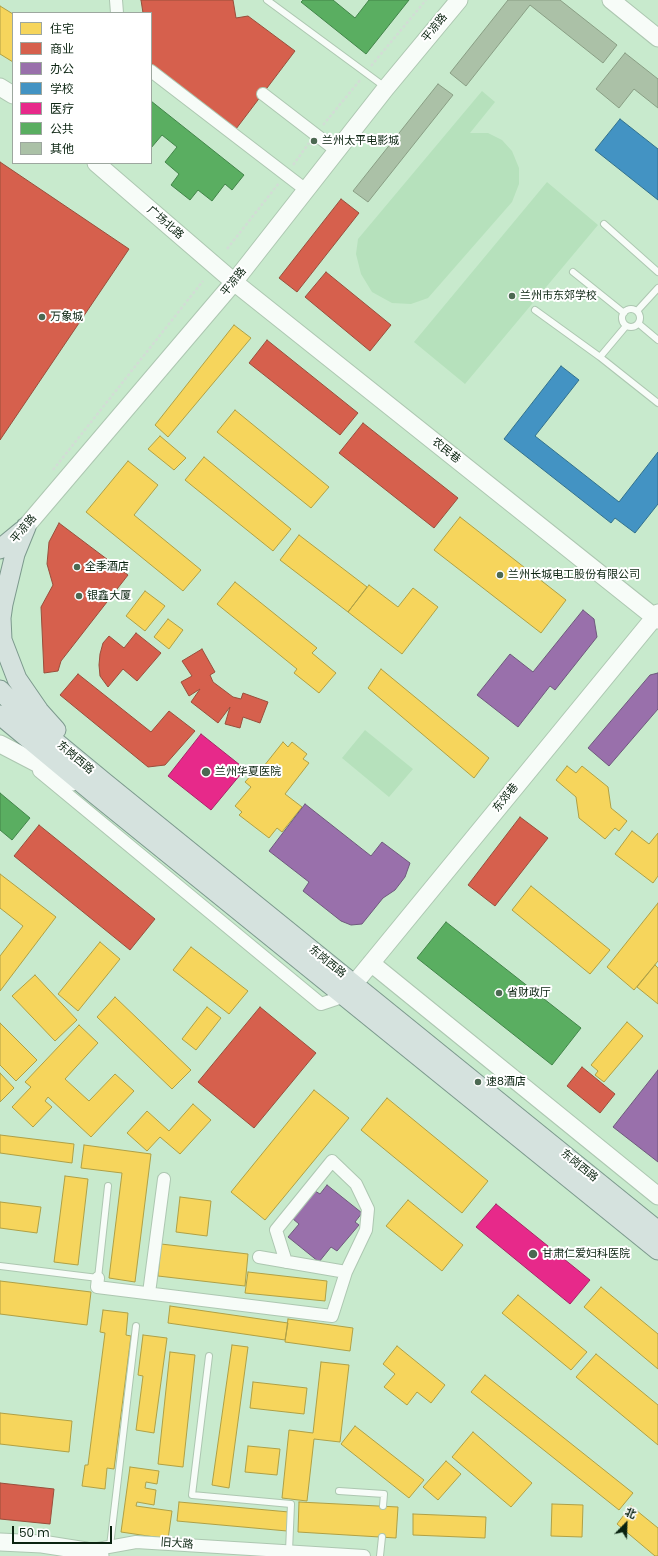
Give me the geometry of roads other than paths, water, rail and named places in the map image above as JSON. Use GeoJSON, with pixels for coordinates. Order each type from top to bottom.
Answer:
{"type":"FeatureCollection","features":[{"type":"Feature","properties":{"kind":"main road"},"geometry":{"type":"LineString","coordinates":[[0,549],[13,540],[26,527]]}},
{"type":"Feature","properties":{"kind":"main road"},"geometry":{"type":"LineString","coordinates":[[26,527],[15,554],[3,604],[1,631],[6,652],[17,679],[39,711],[100,788]]}},
{"type":"Feature","properties":{"kind":"main road","name":"东岗西路"},"geometry":{"type":"LineString","coordinates":[[0,690],[100,788]]}},
{"type":"Feature","properties":{"kind":"main road","name":"东岗西路"},"geometry":{"type":"LineString","coordinates":[[0,715],[100,788],[349,990],[658,1250]]}},
{"type":"Feature","properties":{"kind":"main road","name":"东岗西路"},"geometry":{"type":"LineString","coordinates":[[349,990],[658,1231]]}},
{"type":"Feature","properties":{"kind":"street"},"geometry":{"type":"LineString","coordinates":[[116,0],[117,12]]}},
{"type":"Feature","properties":{"kind":"street","name":"平凉路"},"geometry":{"type":"LineString","coordinates":[[0,557],[234,282],[386,88],[459,0]]}},
{"type":"Feature","properties":{"kind":"street"},"geometry":{"type":"LineString","coordinates":[[611,0],[658,38]]}},
{"type":"Feature","properties":{"kind":"street"},"geometry":{"type":"LineString","coordinates":[[152,72],[306,190]]}},
{"type":"Feature","properties":{"kind":"street"},"geometry":{"type":"LineString","coordinates":[[0,87],[12,94]]}},
{"type":"Feature","properties":{"kind":"street"},"geometry":{"type":"LineString","coordinates":[[263,94],[337,151]]}},
{"type":"Feature","properties":{"kind":"street","name":"广场北路"},"geometry":{"type":"LineString","coordinates":[[97,164],[234,282]]}},
{"type":"Feature","properties":{"kind":"street","name":"农民巷"},"geometry":{"type":"LineString","coordinates":[[234,282],[657,617]]}},
{"type":"Feature","properties":{"kind":"street","name":"东郊巷"},"geometry":{"type":"LineString","coordinates":[[349,990],[657,617]]}},
{"type":"Feature","properties":{"kind":"street"},"geometry":{"type":"LineString","coordinates":[[0,744],[20,755],[100,788]]}},
{"type":"Feature","properties":{"kind":"street","name":"东岗西路"},"geometry":{"type":"LineString","coordinates":[[20,755],[321,1004],[349,990]]}},
{"type":"Feature","properties":{"kind":"street"},"geometry":{"type":"LineString","coordinates":[[371,963],[658,1196]]}},
{"type":"Feature","properties":{"kind":"street"},"geometry":{"type":"LineString","coordinates":[[98,1278],[98,1287],[332,1316],[346,1272],[366,1230],[368,1209],[356,1184],[332,1161],[276,1230],[286,1262]]}},
{"type":"Feature","properties":{"kind":"street"},"geometry":{"type":"LineString","coordinates":[[149,1293],[164,1179]]}},
{"type":"Feature","properties":{"kind":"street"},"geometry":{"type":"LineString","coordinates":[[260,1257],[346,1272]]}},
{"type":"Feature","properties":{"kind":"street"},"geometry":{"type":"LineString","coordinates":[[0,1542],[42,1544],[95,1552]]}},
{"type":"Feature","properties":{"kind":"street","name":"旧大路"},"geometry":{"type":"LineString","coordinates":[[95,1552],[136,1542],[364,1556]]}},
{"type":"Feature","properties":{"kind":"lane"},"geometry":{"type":"LineString","coordinates":[[267,0],[386,88]]}},
{"type":"Feature","properties":{"kind":"lane"},"geometry":{"type":"LineString","coordinates":[[604,224],[658,272]]}},
{"type":"Feature","properties":{"kind":"lane"},"geometry":{"type":"LineString","coordinates":[[573,272],[624,312]]}},
{"type":"Feature","properties":{"kind":"lane"},"geometry":{"type":"LineString","coordinates":[[637,311],[658,288]]}},
{"type":"Feature","properties":{"kind":"lane"},"geometry":{"type":"LineString","coordinates":[[630,309],[637,311],[641,318],[639,324],[632,328],[626,326],[622,319],[624,312],[630,309]]}},
{"type":"Feature","properties":{"kind":"lane"},"geometry":{"type":"LineString","coordinates":[[535,310],[600,357],[658,403]]}},
{"type":"Feature","properties":{"kind":"lane"},"geometry":{"type":"LineString","coordinates":[[639,324],[658,340]]}},
{"type":"Feature","properties":{"kind":"lane"},"geometry":{"type":"LineString","coordinates":[[600,357],[626,326]]}},
{"type":"Feature","properties":{"kind":"lane"},"geometry":{"type":"LineString","coordinates":[[0,1266],[98,1278],[108,1186]]}},
{"type":"Feature","properties":{"kind":"lane"},"geometry":{"type":"LineString","coordinates":[[95,1552],[136,1326]]}},
{"type":"Feature","properties":{"kind":"lane"},"geometry":{"type":"LineString","coordinates":[[209,1356],[192,1495],[291,1504],[289,1551]]}},
{"type":"Feature","properties":{"kind":"lane"},"geometry":{"type":"LineString","coordinates":[[338,1491],[384,1494],[383,1506]]}},
{"type":"Feature","properties":{"kind":"lane"},"geometry":{"type":"LineString","coordinates":[[380,1556],[382,1537]]}},
{"type":"Feature","properties":{"kind":"place","name":"兰州太平电影城"},"geometry":{"type":"Point","coordinates":[314,141]}},
{"type":"Feature","properties":{"kind":"place","name":"兰州市东郊学校"},"geometry":{"type":"Point","coordinates":[512,296]}},
{"type":"Feature","properties":{"kind":"place","name":"万象城"},"geometry":{"type":"Point","coordinates":[42,317]}},
{"type":"Feature","properties":{"kind":"place","name":"全季酒店"},"geometry":{"type":"Point","coordinates":[77,567]}},
{"type":"Feature","properties":{"kind":"place","name":"兰州长城电工股份有限公司"},"geometry":{"type":"Point","coordinates":[500,575]}},
{"type":"Feature","properties":{"kind":"place","name":"银鑫大厦"},"geometry":{"type":"Point","coordinates":[79,596]}},
{"type":"Feature","properties":{"kind":"place","name":"兰州华夏医院"},"geometry":{"type":"Point","coordinates":[206,772]}},
{"type":"Feature","properties":{"kind":"place","name":"省财政厅"},"geometry":{"type":"Point","coordinates":[499,993]}},
{"type":"Feature","properties":{"kind":"place","name":"速8酒店"},"geometry":{"type":"Point","coordinates":[478,1082]}},
{"type":"Feature","properties":{"kind":"place","name":"甘肃仁爱妇科医院"},"geometry":{"type":"Point","coordinates":[533,1254]}}]}
